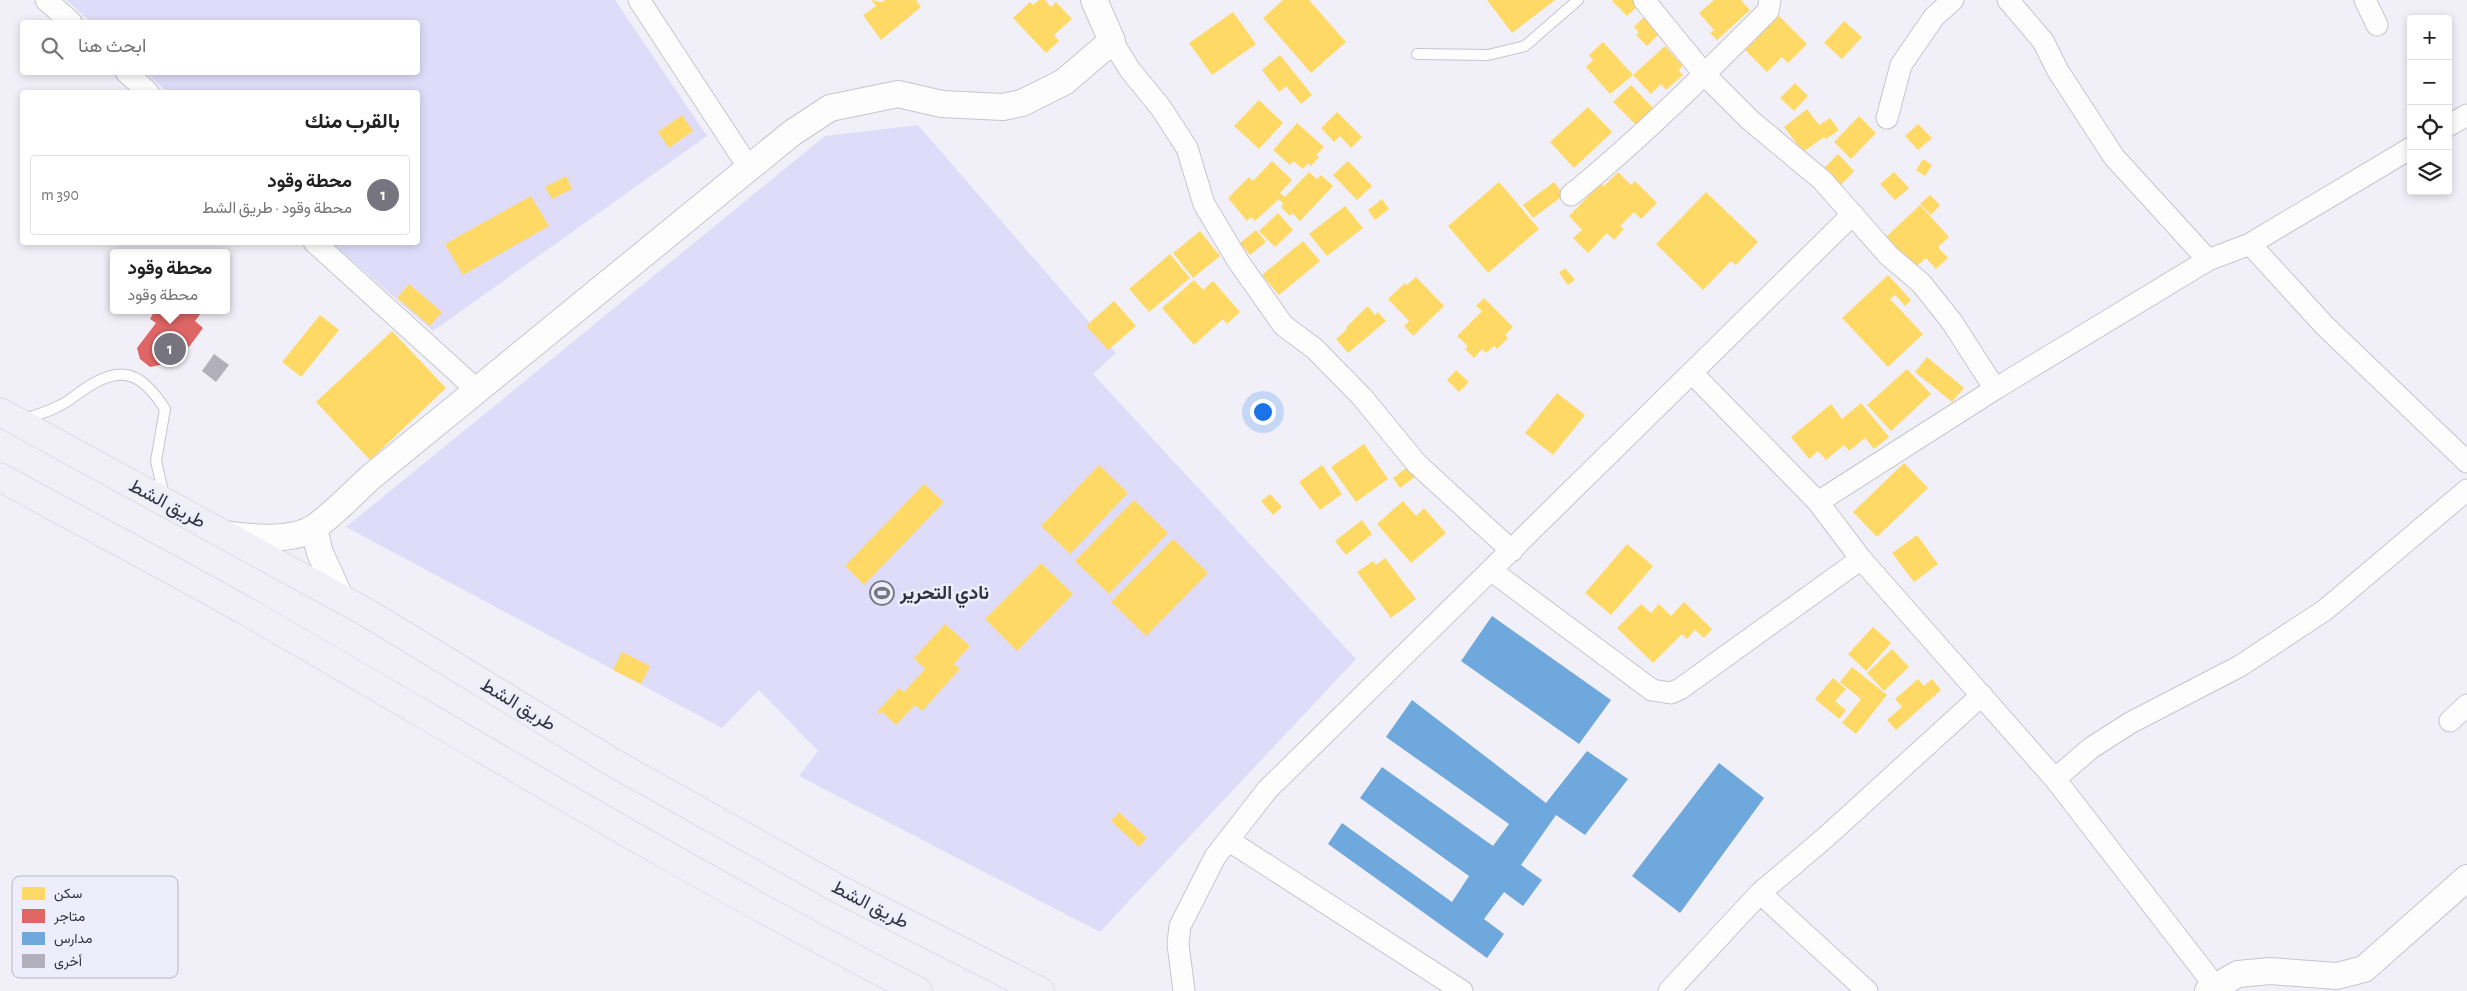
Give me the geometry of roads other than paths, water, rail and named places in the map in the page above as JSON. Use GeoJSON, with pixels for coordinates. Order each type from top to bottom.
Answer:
{"type":"FeatureCollection","features":[{"type":"Feature","properties":{"kind":"highway","name":"طريق الشط"},"geometry":{"type":"LineString","coordinates":[[9,417],[342,600],[612,762],[837,888],[1040,991]]}},
{"type":"Feature","properties":{"kind":"highway"},"geometry":{"type":"LineString","coordinates":[[0,477],[248,612],[595,815],[799,929],[918,991]]}},
{"type":"Feature","properties":{"kind":"street"},"geometry":{"type":"LineString","coordinates":[[46,0],[69,20]]}},
{"type":"Feature","properties":{"kind":"street"},"geometry":{"type":"LineString","coordinates":[[639,0],[749,168]]}},
{"type":"Feature","properties":{"kind":"street"},"geometry":{"type":"LineString","coordinates":[[1094,0],[1112,41],[1187,148],[1204,204],[1238,261],[1284,325],[1315,349],[1362,397],[1417,464],[1512,551]]}},
{"type":"Feature","properties":{"kind":"street"},"geometry":{"type":"LineString","coordinates":[[1644,0],[1705,75],[1750,120],[1822,180],[1889,256],[1922,284],[1952,322],[1995,389]]}},
{"type":"Feature","properties":{"kind":"street"},"geometry":{"type":"LineString","coordinates":[[1571,195],[1635,141],[1705,75],[1768,11],[1770,0]]}},
{"type":"Feature","properties":{"kind":"street"},"geometry":{"type":"LineString","coordinates":[[1887,118],[1901,65],[1934,17],[1953,0]]}},
{"type":"Feature","properties":{"kind":"street"},"geometry":{"type":"LineString","coordinates":[[2008,0],[2043,41],[2058,71],[2114,157],[2208,260]]}},
{"type":"Feature","properties":{"kind":"street"},"geometry":{"type":"LineString","coordinates":[[2365,0],[2377,24]]}},
{"type":"Feature","properties":{"kind":"street"},"geometry":{"type":"LineString","coordinates":[[222,533],[252,539],[284,537],[314,528],[372,476],[792,133],[830,108],[898,94],[942,104],[1003,107],[1022,103],[1064,82],[1112,41]]}},
{"type":"Feature","properties":{"kind":"street"},"geometry":{"type":"LineString","coordinates":[[129,75],[146,90]]}},
{"type":"Feature","properties":{"kind":"street"},"geometry":{"type":"LineString","coordinates":[[2452,124],[2467,115]]}},
{"type":"Feature","properties":{"kind":"street"},"geometry":{"type":"LineString","coordinates":[[1818,502],[1995,389],[2208,260],[2250,244],[2408,150]]}},
{"type":"Feature","properties":{"kind":"street"},"geometry":{"type":"LineString","coordinates":[[1184,991],[1178,944],[1180,926],[1215,856],[1274,784],[1375,682],[1492,571],[1853,214]]}},
{"type":"Feature","properties":{"kind":"street"},"geometry":{"type":"LineString","coordinates":[[2250,244],[2325,326],[2465,454]]}},
{"type":"Feature","properties":{"kind":"street"},"geometry":{"type":"LineString","coordinates":[[317,245],[477,390]]}},
{"type":"Feature","properties":{"kind":"street"},"geometry":{"type":"LineString","coordinates":[[1692,373],[1818,502],[1861,559],[2054,778],[2212,989],[2238,974],[2270,971],[2338,976],[2364,969],[2467,878]]}},
{"type":"Feature","properties":{"kind":"street"},"geometry":{"type":"LineString","coordinates":[[2054,778],[2091,748],[2130,723],[2240,666],[2324,610],[2467,490]]}},
{"type":"Feature","properties":{"kind":"street"},"geometry":{"type":"LineString","coordinates":[[314,528],[320,553],[342,600]]}},
{"type":"Feature","properties":{"kind":"street"},"geometry":{"type":"LineString","coordinates":[[1492,571],[1652,690],[1671,693],[1680,689],[1861,559]]}},
{"type":"Feature","properties":{"kind":"street"},"geometry":{"type":"LineString","coordinates":[[1669,991],[1760,893],[1826,837],[1982,695]]}},
{"type":"Feature","properties":{"kind":"street"},"geometry":{"type":"LineString","coordinates":[[2450,721],[2467,705]]}},
{"type":"Feature","properties":{"kind":"street"},"geometry":{"type":"LineString","coordinates":[[1228,840],[1462,991]]}},
{"type":"Feature","properties":{"kind":"street"},"geometry":{"type":"LineString","coordinates":[[1760,893],[1867,991]]}},
{"type":"Feature","properties":{"kind":"lane"},"geometry":{"type":"LineString","coordinates":[[1417,54],[1488,55],[1525,46],[1578,0]]}},
{"type":"Feature","properties":{"kind":"lane"},"geometry":{"type":"LineString","coordinates":[[9,417],[59,406],[92,384],[114,373],[130,375],[152,389],[165,409],[156,461],[165,503]]}},
{"type":"Feature","properties":{"kind":"place","name":"محطة وقود"},"geometry":{"type":"Point","coordinates":[170,349]}},
{"type":"Feature","properties":{"kind":"place","name":"نادي التحرير"},"geometry":{"type":"Point","coordinates":[882,593]}}]}
